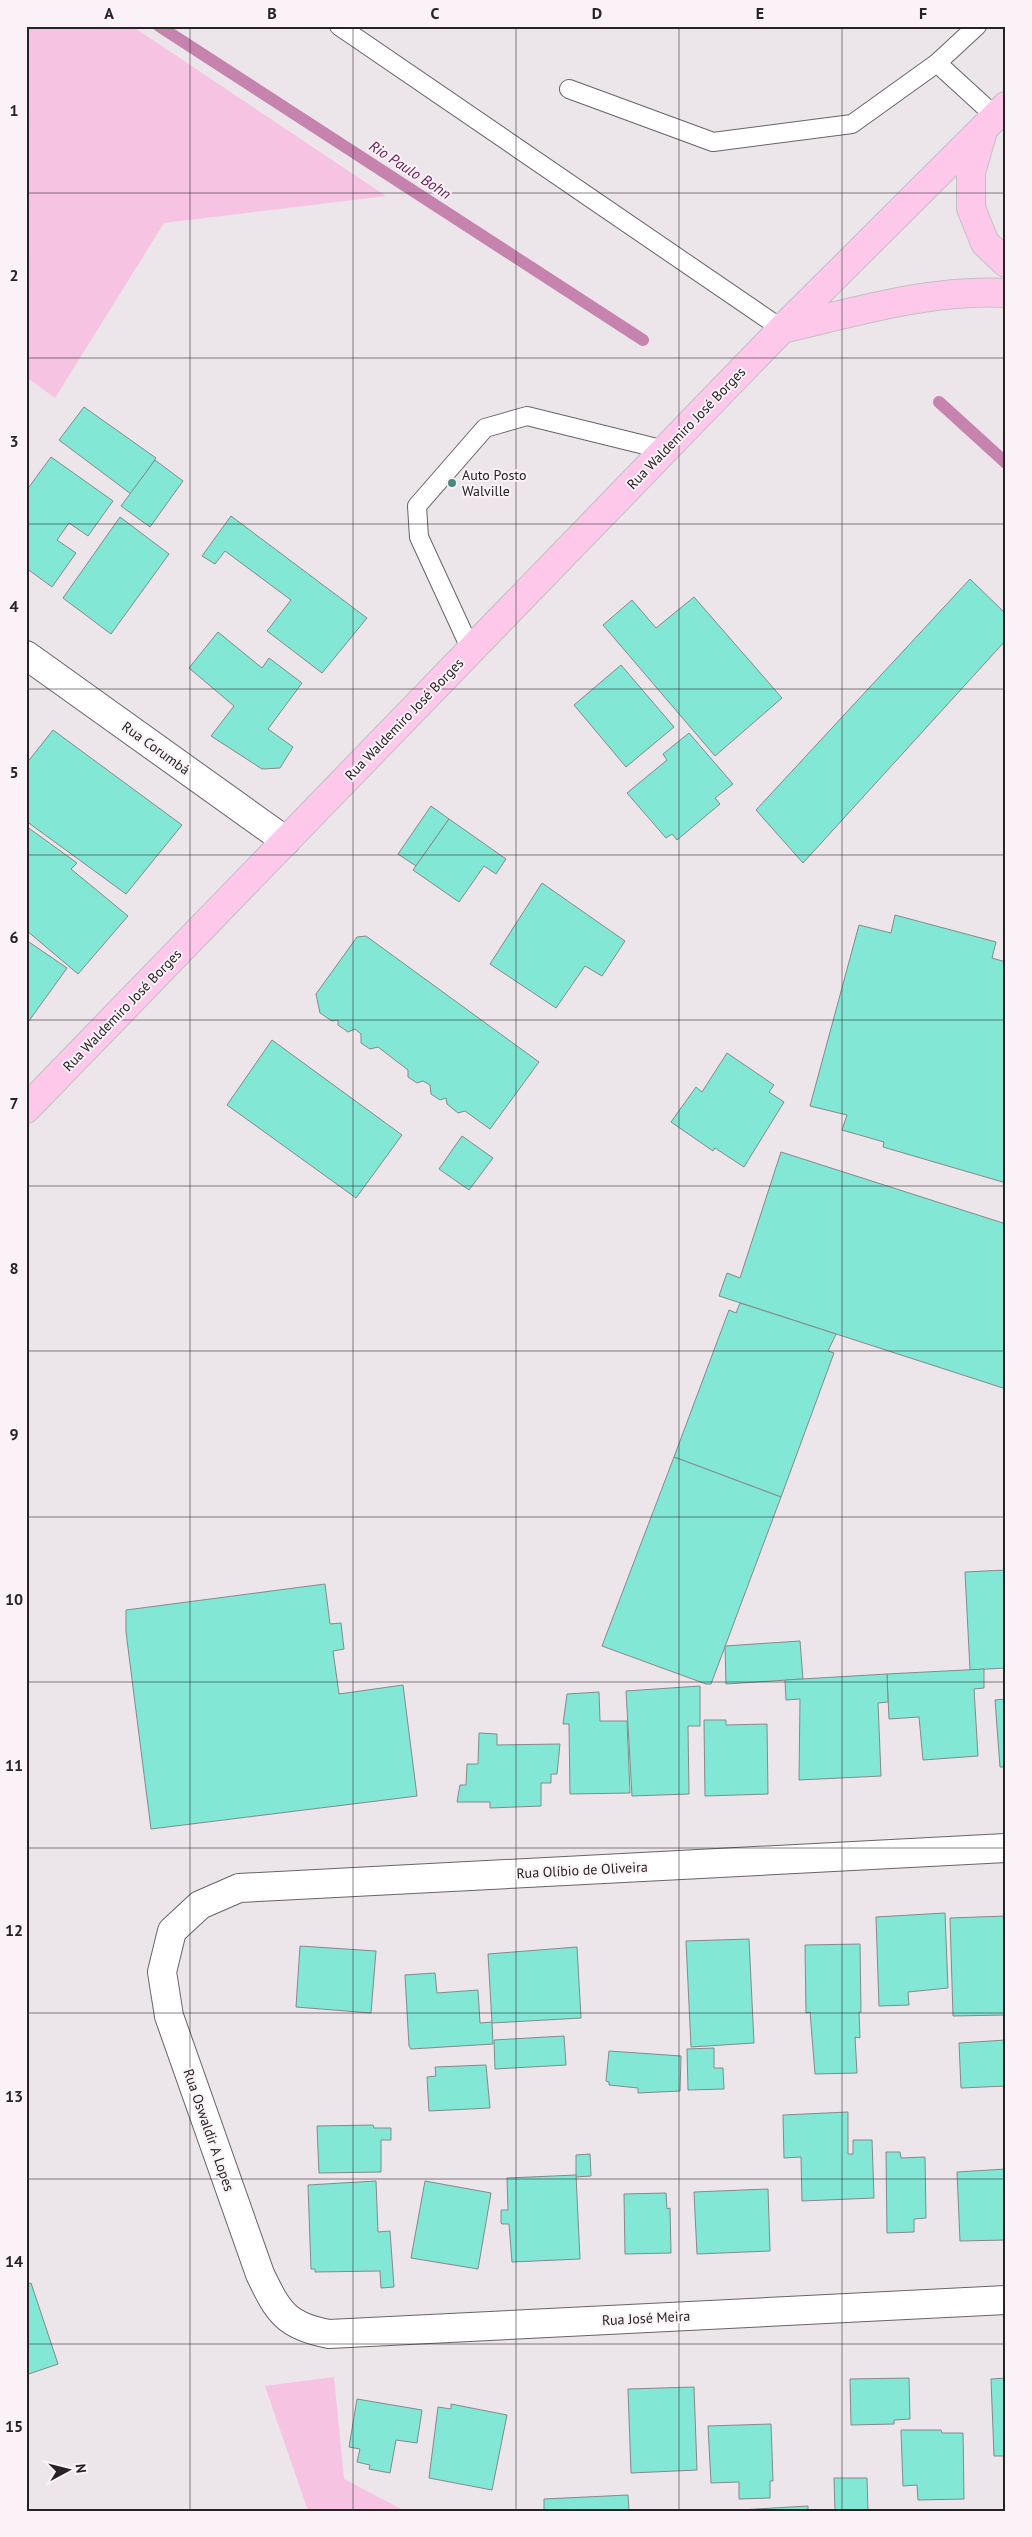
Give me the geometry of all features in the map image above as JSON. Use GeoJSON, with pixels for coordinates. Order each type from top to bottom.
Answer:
{"type":"FeatureCollection","features":[{"type":"Feature","properties":{"kind":"main road","name":"Rua Waldemiro José Borges"},"geometry":{"type":"LineString","coordinates":[[26,1109],[782,329],[994,119]]}},
{"type":"Feature","properties":{"kind":"main road"},"geometry":{"type":"LineString","coordinates":[[994,119],[971,172],[971,208],[985,243],[1006,263]]}},
{"type":"Feature","properties":{"kind":"main road"},"geometry":{"type":"LineString","coordinates":[[782,329],[885,305],[943,295],[1006,293]]}},
{"type":"Feature","properties":{"kind":"street","name":"Rua Corumbá"},"geometry":{"type":"LineString","coordinates":[[26,655],[286,841]]}},
{"type":"Feature","properties":{"kind":"street","name":"Rua Olíbio de Oliveira"},"geometry":{"type":"LineString","coordinates":[[172,1930],[200,1905],[239,1888],[1006,1848]]}},
{"type":"Feature","properties":{"kind":"street","name":"Rua Oswaldir A Lopes"},"geometry":{"type":"LineString","coordinates":[[172,1930],[162,1972],[169,2016],[260,2274],[273,2301],[289,2320]]}},
{"type":"Feature","properties":{"kind":"street","name":"Rua José Meira"},"geometry":{"type":"LineString","coordinates":[[289,2320],[309,2330],[329,2334],[1006,2300]]}},
{"type":"Feature","properties":{"kind":"lane"},"geometry":{"type":"LineString","coordinates":[[339,26],[782,329]]}},
{"type":"Feature","properties":{"kind":"lane"},"geometry":{"type":"LineString","coordinates":[[569,90],[713,142],[852,124],[937,63],[977,26]]}},
{"type":"Feature","properties":{"kind":"lane"},"geometry":{"type":"LineString","coordinates":[[937,63],[994,119]]}},
{"type":"Feature","properties":{"kind":"lane"},"geometry":{"type":"LineString","coordinates":[[471,650],[419,537],[417,506],[485,428],[527,416],[665,450]]}},
{"type":"Feature","properties":{"kind":"shaded area"},"geometry":{"type":"Polygon","coordinates":[[[26,26],[132,26],[386,196],[164,223],[55,398],[26,377],[26,26]]]}},
{"type":"Feature","properties":{"kind":"shaded area"},"geometry":{"type":"Polygon","coordinates":[[[334,2377],[344,2479],[405,2511],[308,2511],[265,2386],[334,2377]]]}},
{"type":"Feature","properties":{"kind":"building"},"geometry":{"type":"Polygon","coordinates":[[[84,407],[156,458],[131,494],[59,440],[84,407]]]}},
{"type":"Feature","properties":{"kind":"building"},"geometry":{"type":"Polygon","coordinates":[[[51,457],[113,501],[88,536],[69,523],[57,540],[76,553],[52,587],[26,568],[26,491],[51,457]]]}},
{"type":"Feature","properties":{"kind":"building"},"geometry":{"type":"Polygon","coordinates":[[[155,460],[183,481],[150,527],[121,506],[155,460]]]}},
{"type":"Feature","properties":{"kind":"building"},"geometry":{"type":"Polygon","coordinates":[[[231,516],[367,618],[322,673],[267,631],[291,600],[225,551],[215,564],[202,556],[231,516]]]}},
{"type":"Feature","properties":{"kind":"building"},"geometry":{"type":"Polygon","coordinates":[[[120,517],[169,554],[111,634],[63,598],[120,517]]]}},
{"type":"Feature","properties":{"kind":"building"},"geometry":{"type":"Polygon","coordinates":[[[970,579],[1006,614],[1006,640],[803,863],[756,810],[970,579]]]}},
{"type":"Feature","properties":{"kind":"building"},"geometry":{"type":"Polygon","coordinates":[[[694,597],[782,698],[715,756],[603,625],[632,600],[656,628],[694,597]]]}},
{"type":"Feature","properties":{"kind":"building"},"geometry":{"type":"Polygon","coordinates":[[[218,632],[262,668],[269,658],[302,683],[268,729],[293,747],[280,768],[262,769],[211,736],[234,706],[189,668],[218,632]]]}},
{"type":"Feature","properties":{"kind":"building"},"geometry":{"type":"Polygon","coordinates":[[[621,665],[674,727],[626,767],[574,705],[621,665]]]}},
{"type":"Feature","properties":{"kind":"building"},"geometry":{"type":"Polygon","coordinates":[[[53,730],[182,825],[126,894],[26,821],[26,764],[53,730]]]}},
{"type":"Feature","properties":{"kind":"building"},"geometry":{"type":"Polygon","coordinates":[[[689,733],[733,784],[715,798],[720,804],[677,840],[672,834],[666,838],[627,793],[667,760],[663,754],[689,733]]]}},
{"type":"Feature","properties":{"kind":"building"},"geometry":{"type":"Polygon","coordinates":[[[431,806],[449,819],[416,866],[398,854],[431,806]]]}},
{"type":"Feature","properties":{"kind":"building"},"geometry":{"type":"Polygon","coordinates":[[[449,819],[506,859],[496,874],[484,866],[459,902],[413,870],[449,819]]]}},
{"type":"Feature","properties":{"kind":"building"},"geometry":{"type":"Polygon","coordinates":[[[26,826],[77,863],[71,869],[128,916],[78,974],[26,930],[26,826]]]}},
{"type":"Feature","properties":{"kind":"building"},"geometry":{"type":"Polygon","coordinates":[[[542,883],[625,941],[602,976],[585,966],[556,1008],[490,964],[542,883]]]}},
{"type":"Feature","properties":{"kind":"building"},"geometry":{"type":"Polygon","coordinates":[[[895,915],[996,942],[992,958],[1006,962],[1006,1183],[883,1147],[884,1142],[842,1130],[847,1115],[810,1106],[859,925],[891,933],[895,915]]]}},
{"type":"Feature","properties":{"kind":"building"},"geometry":{"type":"Polygon","coordinates":[[[366,936],[539,1062],[490,1129],[465,1111],[458,1113],[447,1104],[446,1098],[440,1100],[431,1094],[430,1085],[423,1081],[417,1083],[408,1077],[408,1070],[378,1047],[370,1049],[361,1043],[361,1034],[355,1029],[348,1032],[338,1025],[338,1020],[332,1021],[320,1013],[316,994],[357,937],[366,936]]]}},
{"type":"Feature","properties":{"kind":"building"},"geometry":{"type":"Polygon","coordinates":[[[26,940],[67,968],[26,1025],[26,940]]]}},
{"type":"Feature","properties":{"kind":"building"},"geometry":{"type":"Polygon","coordinates":[[[272,1040],[402,1135],[356,1198],[227,1105],[272,1040]]]}},
{"type":"Feature","properties":{"kind":"building"},"geometry":{"type":"Polygon","coordinates":[[[727,1053],[774,1085],[769,1092],[784,1102],[744,1167],[715,1148],[713,1151],[671,1122],[696,1087],[702,1092],[727,1053]]]}},
{"type":"Feature","properties":{"kind":"building"},"geometry":{"type":"Polygon","coordinates":[[[462,1136],[493,1158],[469,1190],[439,1169],[462,1136]]]}},
{"type":"Feature","properties":{"kind":"building"},"geometry":{"type":"Polygon","coordinates":[[[781,1152],[1006,1224],[1006,1389],[719,1296],[727,1273],[740,1278],[781,1152]]]}},
{"type":"Feature","properties":{"kind":"building"},"geometry":{"type":"Polygon","coordinates":[[[740,1303],[836,1334],[828,1351],[834,1353],[781,1497],[674,1457],[729,1310],[736,1313],[740,1303]]]}},
{"type":"Feature","properties":{"kind":"building"},"geometry":{"type":"Polygon","coordinates":[[[674,1457],[781,1497],[711,1684],[706,1684],[602,1646],[674,1457]]]}},
{"type":"Feature","properties":{"kind":"building"},"geometry":{"type":"Polygon","coordinates":[[[1006,1570],[1006,1668],[970,1670],[965,1572],[1006,1570]]]}},
{"type":"Feature","properties":{"kind":"building"},"geometry":{"type":"Polygon","coordinates":[[[325,1584],[330,1624],[341,1623],[344,1649],[333,1651],[339,1694],[403,1685],[417,1796],[151,1829],[126,1632],[126,1610],[325,1584]]]}},
{"type":"Feature","properties":{"kind":"building"},"geometry":{"type":"Polygon","coordinates":[[[800,1641],[803,1679],[726,1684],[725,1646],[800,1641]]]}},
{"type":"Feature","properties":{"kind":"building"},"geometry":{"type":"Polygon","coordinates":[[[984,1669],[984,1688],[974,1689],[978,1756],[923,1760],[919,1717],[889,1719],[887,1674],[984,1669]]]}},
{"type":"Feature","properties":{"kind":"building"},"geometry":{"type":"Polygon","coordinates":[[[887,1674],[888,1702],[878,1703],[881,1776],[799,1780],[800,1699],[786,1700],[785,1680],[887,1674]]]}},
{"type":"Feature","properties":{"kind":"building"},"geometry":{"type":"Polygon","coordinates":[[[700,1686],[700,1726],[688,1726],[689,1794],[632,1796],[626,1691],[700,1686]]]}},
{"type":"Feature","properties":{"kind":"building"},"geometry":{"type":"Polygon","coordinates":[[[599,1692],[600,1721],[627,1721],[630,1793],[570,1794],[569,1724],[563,1724],[567,1694],[599,1692]]]}},
{"type":"Feature","properties":{"kind":"building"},"geometry":{"type":"Polygon","coordinates":[[[1006,1699],[1006,1767],[1000,1767],[995,1700],[1006,1699]]]}},
{"type":"Feature","properties":{"kind":"building"},"geometry":{"type":"Polygon","coordinates":[[[704,1720],[726,1720],[726,1725],[767,1724],[768,1794],[705,1796],[704,1720]]]}},
{"type":"Feature","properties":{"kind":"building"},"geometry":{"type":"Polygon","coordinates":[[[479,1733],[497,1734],[497,1745],[560,1744],[557,1774],[551,1774],[551,1783],[541,1783],[541,1806],[490,1808],[490,1802],[457,1802],[460,1785],[466,1785],[467,1764],[478,1764],[479,1733]]]}},
{"type":"Feature","properties":{"kind":"building"},"geometry":{"type":"Polygon","coordinates":[[[945,1913],[948,1988],[908,1992],[909,2005],[879,2006],[876,1917],[945,1913]]]}},
{"type":"Feature","properties":{"kind":"building"},"geometry":{"type":"Polygon","coordinates":[[[1006,1916],[1006,2015],[953,2016],[950,1918],[1006,1916]]]}},
{"type":"Feature","properties":{"kind":"building"},"geometry":{"type":"Polygon","coordinates":[[[749,1939],[754,2043],[691,2047],[686,1941],[749,1939]]]}},
{"type":"Feature","properties":{"kind":"building"},"geometry":{"type":"Polygon","coordinates":[[[860,1944],[860,2038],[855,2037],[857,2073],[815,2074],[810,2012],[806,2013],[805,1945],[860,1944]]]}},
{"type":"Feature","properties":{"kind":"building"},"geometry":{"type":"Polygon","coordinates":[[[300,1946],[376,1951],[371,2013],[296,2007],[300,1946]]]}},
{"type":"Feature","properties":{"kind":"building"},"geometry":{"type":"Polygon","coordinates":[[[577,1947],[581,2018],[492,2023],[488,1954],[577,1947]]]}},
{"type":"Feature","properties":{"kind":"building"},"geometry":{"type":"Polygon","coordinates":[[[435,1973],[437,1993],[478,1990],[480,2023],[492,2022],[493,2044],[411,2049],[409,2046],[405,1975],[435,1973]]]}},
{"type":"Feature","properties":{"kind":"building"},"geometry":{"type":"Polygon","coordinates":[[[564,2036],[566,2065],[495,2069],[494,2040],[564,2036]]]}},
{"type":"Feature","properties":{"kind":"building"},"geometry":{"type":"Polygon","coordinates":[[[1006,2040],[1006,2086],[961,2088],[959,2043],[1006,2040]]]}},
{"type":"Feature","properties":{"kind":"building"},"geometry":{"type":"Polygon","coordinates":[[[714,2048],[714,2068],[723,2068],[724,2089],[688,2090],[687,2049],[714,2048]]]}},
{"type":"Feature","properties":{"kind":"building"},"geometry":{"type":"Polygon","coordinates":[[[609,2051],[681,2056],[680,2091],[638,2093],[638,2088],[609,2085],[609,2082],[606,2081],[609,2051]]]}},
{"type":"Feature","properties":{"kind":"building"},"geometry":{"type":"Polygon","coordinates":[[[486,2065],[490,2108],[429,2111],[427,2077],[436,2076],[435,2067],[486,2065]]]}},
{"type":"Feature","properties":{"kind":"building"},"geometry":{"type":"Polygon","coordinates":[[[848,2112],[848,2154],[853,2154],[853,2140],[872,2140],[874,2198],[802,2201],[801,2157],[784,2158],[783,2115],[848,2112]]]}},
{"type":"Feature","properties":{"kind":"building"},"geometry":{"type":"Polygon","coordinates":[[[373,2125],[374,2128],[391,2128],[391,2140],[381,2140],[381,2172],[319,2173],[317,2126],[373,2125]]]}},
{"type":"Feature","properties":{"kind":"building"},"geometry":{"type":"Polygon","coordinates":[[[886,2152],[900,2152],[901,2158],[925,2157],[926,2218],[914,2219],[914,2232],[887,2233],[886,2152]]]}},
{"type":"Feature","properties":{"kind":"building"},"geometry":{"type":"Polygon","coordinates":[[[590,2154],[591,2176],[576,2177],[576,2155],[590,2154]]]}},
{"type":"Feature","properties":{"kind":"building"},"geometry":{"type":"Polygon","coordinates":[[[1006,2169],[1006,2240],[960,2241],[957,2172],[1006,2169]]]}},
{"type":"Feature","properties":{"kind":"building"},"geometry":{"type":"Polygon","coordinates":[[[576,2175],[580,2259],[512,2262],[509,2224],[501,2223],[501,2210],[508,2210],[507,2178],[576,2175]]]}},
{"type":"Feature","properties":{"kind":"building"},"geometry":{"type":"Polygon","coordinates":[[[376,2181],[378,2232],[390,2231],[394,2287],[381,2288],[380,2271],[315,2272],[315,2269],[311,2269],[308,2185],[376,2181]]]}},
{"type":"Feature","properties":{"kind":"building"},"geometry":{"type":"Polygon","coordinates":[[[425,2181],[491,2193],[478,2269],[411,2258],[425,2181]]]}},
{"type":"Feature","properties":{"kind":"building"},"geometry":{"type":"Polygon","coordinates":[[[768,2189],[770,2251],[697,2254],[694,2192],[768,2189]]]}},
{"type":"Feature","properties":{"kind":"building"},"geometry":{"type":"Polygon","coordinates":[[[666,2193],[667,2209],[670,2208],[671,2253],[625,2254],[624,2194],[666,2193]]]}},
{"type":"Feature","properties":{"kind":"building"},"geometry":{"type":"Polygon","coordinates":[[[31,2283],[58,2364],[26,2375],[26,2285],[31,2283]]]}},
{"type":"Feature","properties":{"kind":"building"},"geometry":{"type":"Polygon","coordinates":[[[909,2378],[910,2419],[894,2420],[894,2424],[851,2425],[850,2379],[909,2378]]]}},
{"type":"Feature","properties":{"kind":"building"},"geometry":{"type":"Polygon","coordinates":[[[1006,2378],[1006,2456],[994,2456],[991,2379],[1006,2378]]]}},
{"type":"Feature","properties":{"kind":"building"},"geometry":{"type":"Polygon","coordinates":[[[694,2387],[697,2470],[631,2473],[628,2389],[694,2387]]]}},
{"type":"Feature","properties":{"kind":"building"},"geometry":{"type":"Polygon","coordinates":[[[357,2399],[422,2410],[417,2443],[396,2440],[390,2473],[369,2469],[370,2465],[357,2462],[360,2449],[349,2447],[357,2399]]]}},
{"type":"Feature","properties":{"kind":"building"},"geometry":{"type":"Polygon","coordinates":[[[451,2404],[507,2415],[492,2490],[429,2478],[438,2407],[451,2409],[451,2404]]]}},
{"type":"Feature","properties":{"kind":"building"},"geometry":{"type":"Polygon","coordinates":[[[771,2424],[773,2481],[770,2481],[770,2498],[739,2499],[739,2482],[711,2483],[708,2426],[771,2424]]]}},
{"type":"Feature","properties":{"kind":"building"},"geometry":{"type":"Polygon","coordinates":[[[901,2430],[941,2430],[942,2433],[963,2433],[964,2499],[918,2500],[917,2485],[903,2486],[901,2430]]]}},
{"type":"Feature","properties":{"kind":"building"},"geometry":{"type":"Polygon","coordinates":[[[834,2478],[867,2478],[868,2511],[835,2511],[834,2478]]]}},
{"type":"Feature","properties":{"kind":"building"},"geometry":{"type":"Polygon","coordinates":[[[628,2495],[629,2511],[544,2511],[544,2499],[628,2495]]]}},
{"type":"Feature","properties":{"kind":"building"},"geometry":{"type":"Polygon","coordinates":[[[808,2506],[808,2511],[722,2511],[808,2506]]]}},
{"type":"Feature","properties":{"kind":"waterway","name":"Rio Paulo Bohn"},"geometry":{"type":"LineString","coordinates":[[159,26],[643,340]]}},
{"type":"Feature","properties":{"kind":"waterway","name":"Rio Paulo Bohn"},"geometry":{"type":"LineString","coordinates":[[939,402],[1006,463]]}},
{"type":"Feature","properties":{"kind":"place","name":"Auto Posto Walville"},"geometry":{"type":"Point","coordinates":[452,483]}}]}
